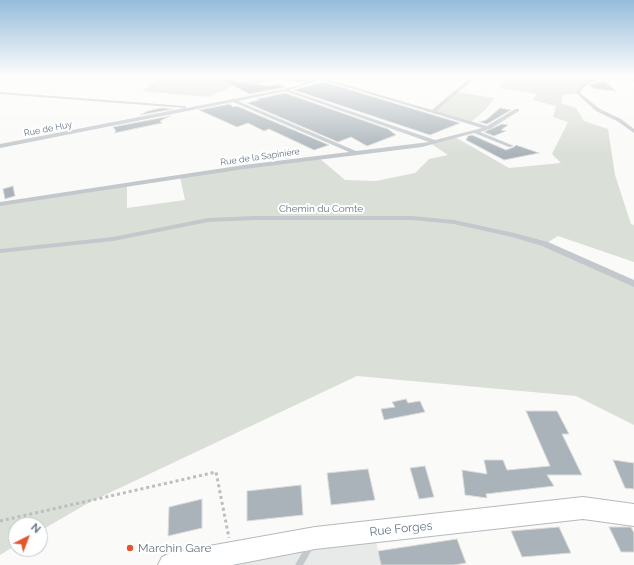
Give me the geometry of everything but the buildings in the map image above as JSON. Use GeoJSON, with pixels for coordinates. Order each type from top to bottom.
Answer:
{"type":"FeatureCollection","features":[{"type":"Feature","properties":{"kind":"main road","name":"Rue Forges"},"geometry":{"type":"LineString","coordinates":[[170,565],[314,538],[582,508],[634,515]]}},
{"type":"Feature","properties":{"kind":"street"},"geometry":{"type":"LineString","coordinates":[[122,102],[196,108]]}},
{"type":"Feature","properties":{"kind":"street","name":"Rue de Huy"},"geometry":{"type":"LineString","coordinates":[[0,146],[223,102]]}},
{"type":"Feature","properties":{"kind":"street"},"geometry":{"type":"LineString","coordinates":[[239,102],[355,153]]}},
{"type":"Feature","properties":{"kind":"street"},"geometry":{"type":"LineString","coordinates":[[321,102],[435,142]]}},
{"type":"Feature","properties":{"kind":"street"},"geometry":{"type":"LineString","coordinates":[[403,102],[488,128]]}},
{"type":"Feature","properties":{"kind":"street"},"geometry":{"type":"LineString","coordinates":[[433,111],[443,102]]}},
{"type":"Feature","properties":{"kind":"street"},"geometry":{"type":"LineString","coordinates":[[589,102],[598,110],[619,120],[634,131]]}},
{"type":"Feature","properties":{"kind":"street","name":"Rue de la Sapinière"},"geometry":{"type":"LineString","coordinates":[[0,204],[244,167],[435,142],[488,128],[517,110]]}},
{"type":"Feature","properties":{"kind":"street"},"geometry":{"type":"LineString","coordinates":[[476,132],[511,146]]}},
{"type":"Feature","properties":{"kind":"street","name":"Chemin du Comte"},"geometry":{"type":"LineString","coordinates":[[0,251],[63,245],[113,238],[208,220],[255,218],[412,218],[454,222],[514,235],[552,247],[634,284]]}},
{"type":"Feature","properties":{"kind":"lane"},"geometry":{"type":"LineString","coordinates":[[299,565],[314,538]]}},
{"type":"Feature","properties":{"kind":"path"},"geometry":{"type":"LineString","coordinates":[[0,522],[216,472],[232,553]]}},
{"type":"Feature","properties":{"kind":"shaded area"},"geometry":{"type":"Polygon","coordinates":[[[443,102],[491,102],[470,123],[433,111],[443,102]]]}},
{"type":"Feature","properties":{"kind":"shaded area"},"geometry":{"type":"Polygon","coordinates":[[[542,102],[561,102],[576,108],[584,121],[608,129],[615,175],[631,224],[634,225],[634,262],[558,236],[545,244],[634,284],[634,425],[576,396],[357,376],[90,502],[48,526],[48,517],[8,517],[8,550],[0,555],[0,204],[127,185],[127,208],[185,200],[180,177],[319,158],[345,180],[376,181],[415,173],[429,159],[448,155],[430,143],[455,137],[509,168],[561,163],[552,154],[568,122],[553,117],[556,106],[542,102]]]}},
{"type":"Feature","properties":{"kind":"shaded area"},"geometry":{"type":"Polygon","coordinates":[[[374,532],[381,565],[170,565],[374,532]]]}},
{"type":"Feature","properties":{"kind":"place","name":"Marchin Gare"},"geometry":{"type":"Point","coordinates":[130,548]}}]}
